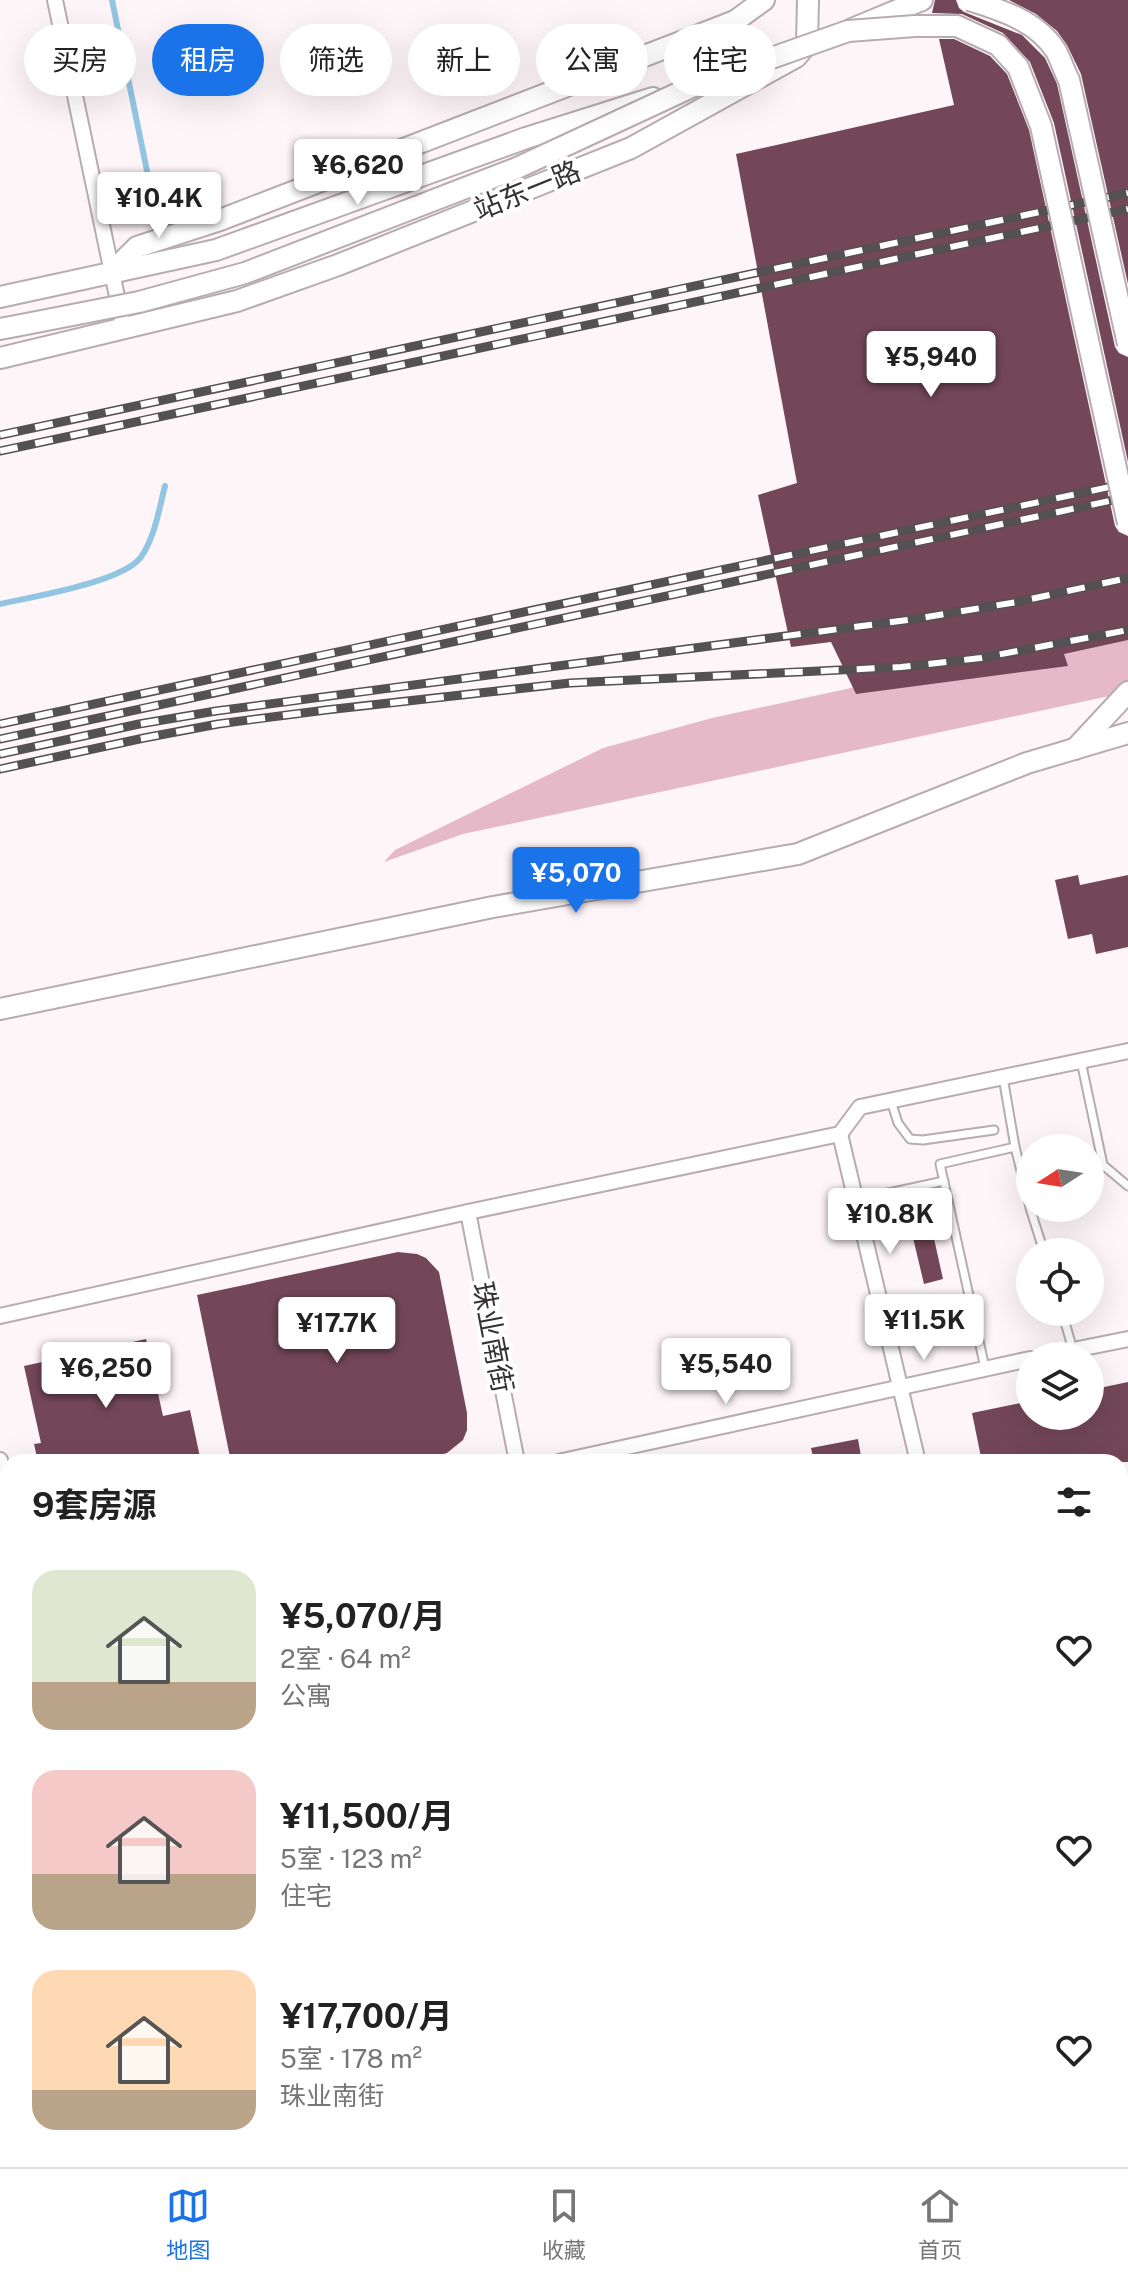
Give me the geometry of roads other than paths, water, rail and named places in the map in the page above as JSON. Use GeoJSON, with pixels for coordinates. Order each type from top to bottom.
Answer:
{"type":"FeatureCollection","features":[{"type":"Feature","properties":{"kind":"street"},"geometry":{"type":"LineString","coordinates":[[55,0],[124,330]]}},
{"type":"Feature","properties":{"kind":"street"},"geometry":{"type":"LineString","coordinates":[[112,272],[137,247],[220,220],[735,21],[764,0]]}},
{"type":"Feature","properties":{"kind":"street","name":"站东一路"},"geometry":{"type":"LineString","coordinates":[[0,358],[237,301],[324,270],[631,148],[796,57],[807,44],[808,0]]}},
{"type":"Feature","properties":{"kind":"street"},"geometry":{"type":"LineString","coordinates":[[776,56],[922,0]]}},
{"type":"Feature","properties":{"kind":"street"},"geometry":{"type":"LineString","coordinates":[[969,0],[1003,10],[1030,25],[1055,50],[1069,80],[1128,344]]}},
{"type":"Feature","properties":{"kind":"street"},"geometry":{"type":"LineString","coordinates":[[848,31],[957,26],[998,45],[1018,67],[1041,126],[1128,523]]}},
{"type":"Feature","properties":{"kind":"street"},"geometry":{"type":"LineString","coordinates":[[0,297],[216,250],[526,138],[664,95]]}},
{"type":"Feature","properties":{"kind":"street"},"geometry":{"type":"LineString","coordinates":[[0,329],[139,302],[245,273],[517,168],[672,96]]}},
{"type":"Feature","properties":{"kind":"street"},"geometry":{"type":"LineString","coordinates":[[1075,749],[1128,692]]}},
{"type":"Feature","properties":{"kind":"street"},"geometry":{"type":"LineString","coordinates":[[0,1009],[493,907],[798,854],[1027,763],[1128,733]]}},
{"type":"Feature","properties":{"kind":"street"},"geometry":{"type":"LineString","coordinates":[[0,1316],[468,1212],[840,1134],[860,1107],[1128,1051]]}},
{"type":"Feature","properties":{"kind":"street"},"geometry":{"type":"LineString","coordinates":[[840,1134],[916,1454]]}},
{"type":"Feature","properties":{"kind":"street","name":"珠业南街"},"geometry":{"type":"LineString","coordinates":[[468,1212],[515,1454]]}},
{"type":"Feature","properties":{"kind":"street"},"geometry":{"type":"LineString","coordinates":[[1104,1344],[1128,1339]]}},
{"type":"Feature","properties":{"kind":"street"},"geometry":{"type":"LineString","coordinates":[[594,1454],[1016,1362]]}},
{"type":"Feature","properties":{"kind":"lane"},"geometry":{"type":"LineString","coordinates":[[1081,1061],[1103,1165],[1128,1186]]}},
{"type":"Feature","properties":{"kind":"lane"},"geometry":{"type":"LineString","coordinates":[[1003,1077],[1016,1151]]}},
{"type":"Feature","properties":{"kind":"lane"},"geometry":{"type":"LineString","coordinates":[[891,1101],[898,1123],[910,1139],[994,1130]]}},
{"type":"Feature","properties":{"kind":"lane"},"geometry":{"type":"LineString","coordinates":[[985,1368],[940,1164],[1015,1147]]}},
{"type":"Feature","properties":{"kind":"lane"},"geometry":{"type":"LineString","coordinates":[[856,1200],[944,1181]]}},
{"type":"Feature","properties":{"kind":"waterway"},"geometry":{"type":"LineString","coordinates":[[112,0],[147,171]]}},
{"type":"Feature","properties":{"kind":"waterway"},"geometry":{"type":"LineString","coordinates":[[0,604],[97,581],[131,566],[141,557],[150,541],[165,486]]}},
{"type":"Feature","properties":{"kind":"railway"},"geometry":{"type":"LineString","coordinates":[[0,435],[1128,193]]}},
{"type":"Feature","properties":{"kind":"railway"},"geometry":{"type":"LineString","coordinates":[[0,451],[1128,209]]}},
{"type":"Feature","properties":{"kind":"railway"},"geometry":{"type":"LineString","coordinates":[[0,724],[1128,483]]}},
{"type":"Feature","properties":{"kind":"railway"},"geometry":{"type":"LineString","coordinates":[[0,739],[1128,497]]}},
{"type":"Feature","properties":{"kind":"railway"},"geometry":{"type":"LineString","coordinates":[[0,754],[216,711],[915,619],[1017,602],[1128,578]]}},
{"type":"Feature","properties":{"kind":"railway"},"geometry":{"type":"LineString","coordinates":[[0,769],[218,724],[326,710],[570,683],[901,667],[981,658],[1128,630]]}}]}
